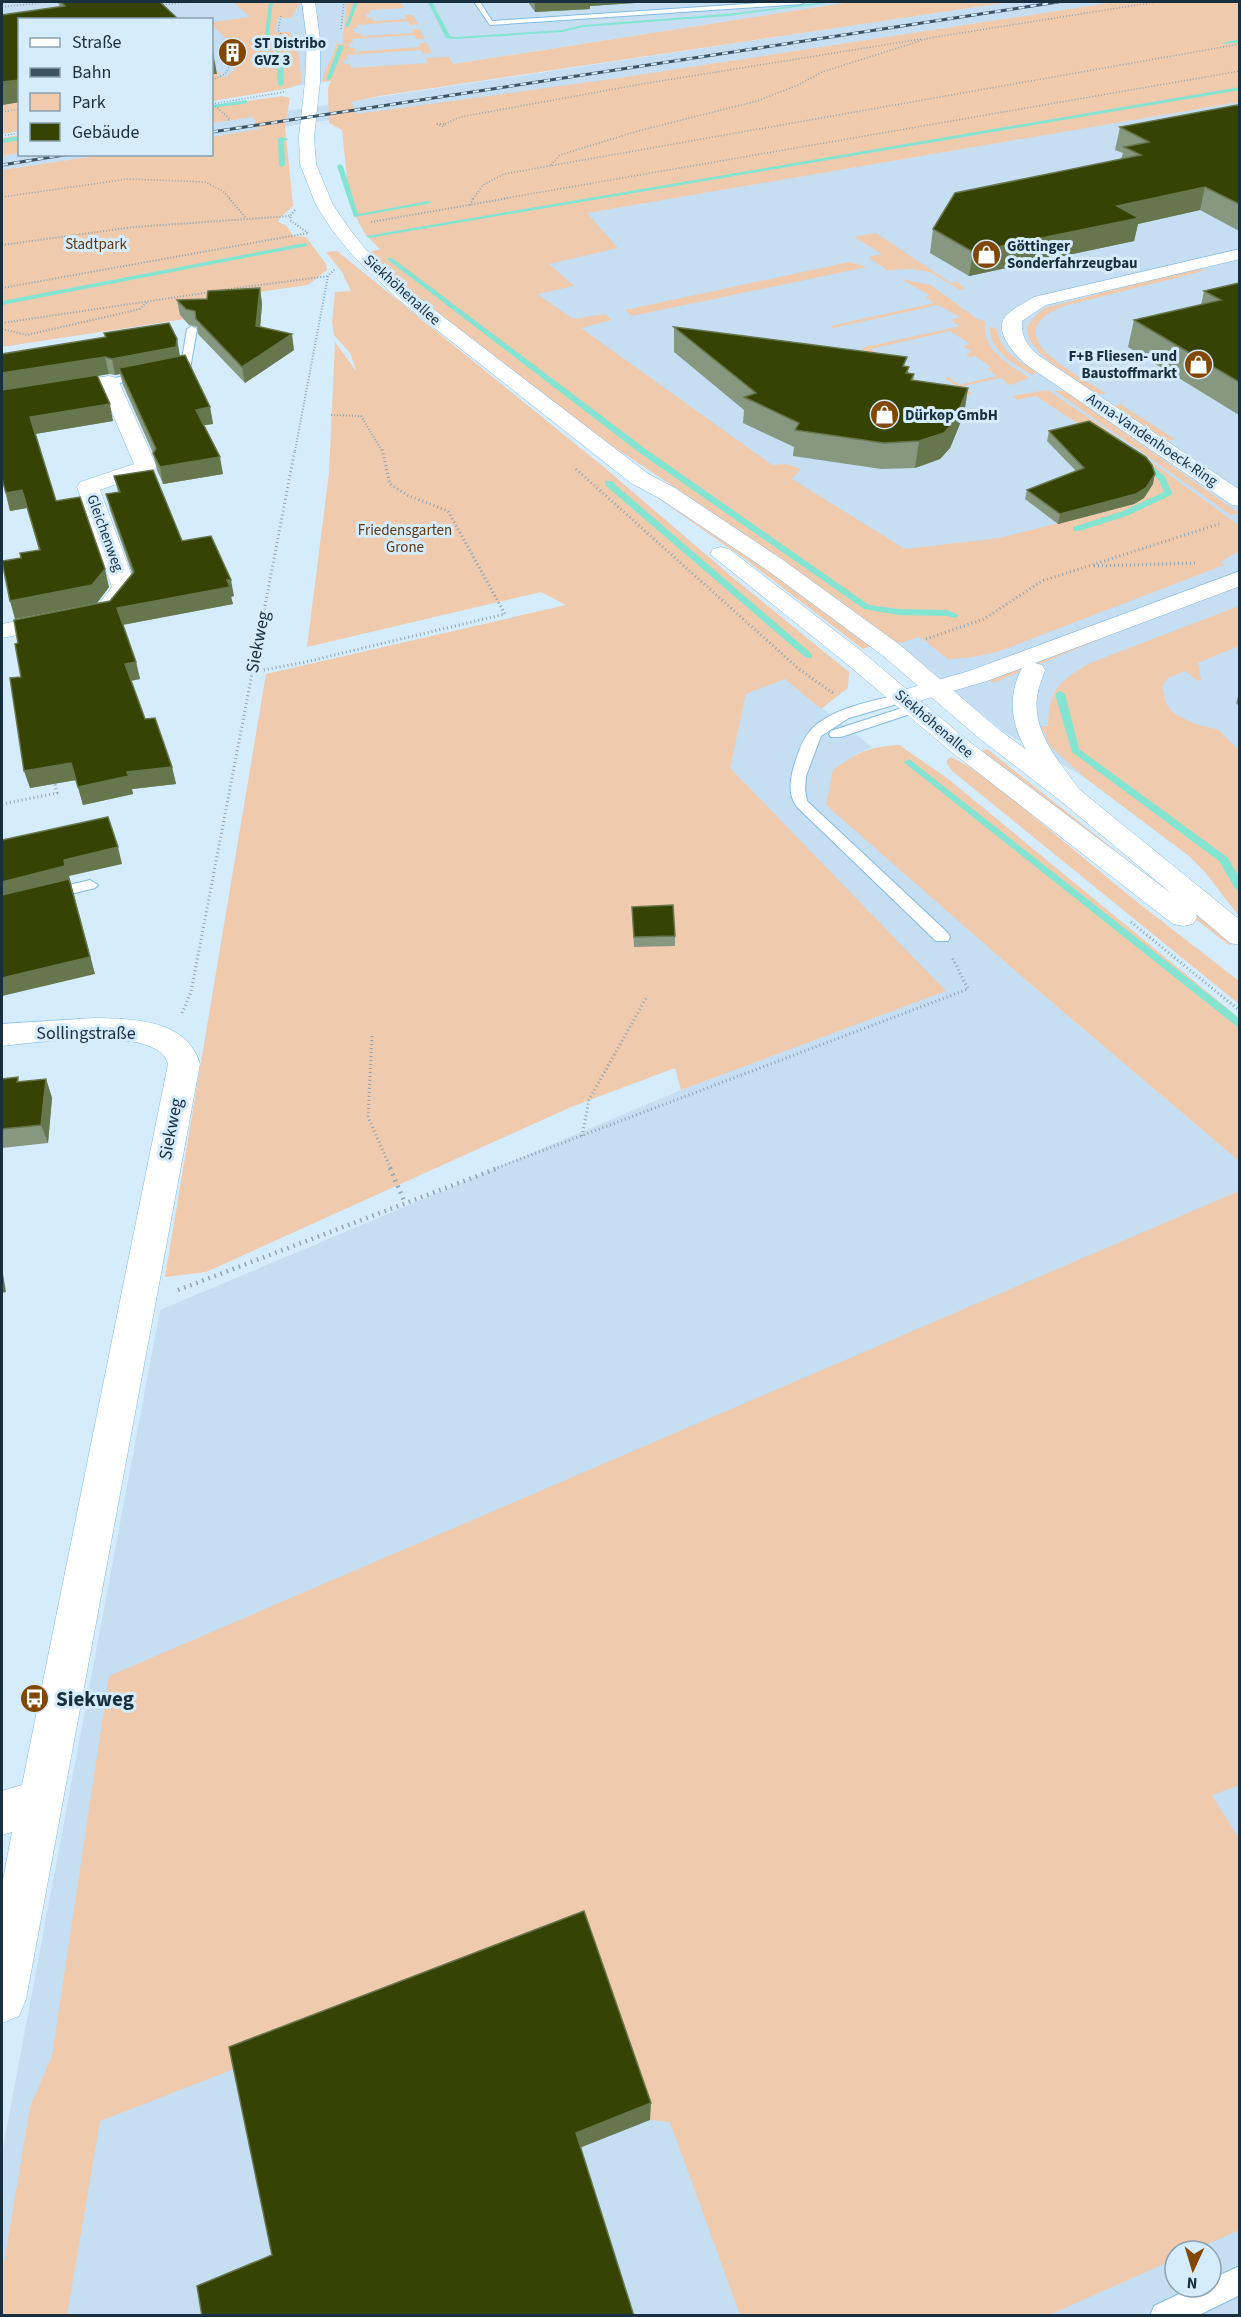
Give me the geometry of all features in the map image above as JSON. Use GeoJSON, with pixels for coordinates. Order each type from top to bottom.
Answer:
{"type":"FeatureCollection","features":[{"type":"Feature","properties":{"kind":"main road","name":"Siekhöhenallee"},"geometry":{"type":"LineString","coordinates":[[309,2],[313,22],[312,89],[307,135],[311,174],[321,199],[354,246],[374,268],[418,307],[639,478],[667,493],[775,565],[891,650],[999,742],[1071,796],[1239,936]]}},
{"type":"Feature","properties":{"kind":"main road","name":"Siekhöhenallee"},"geometry":{"type":"LineString","coordinates":[[313,22],[322,6]]}},
{"type":"Feature","properties":{"kind":"main road","name":"Anna-Vandenhoeck-Ring"},"geometry":{"type":"LineString","coordinates":[[1239,254],[1040,301],[1013,319],[1011,332],[1017,346],[1031,359],[1239,500]]}},
{"type":"Feature","properties":{"kind":"main road"},"geometry":{"type":"LineString","coordinates":[[2,399],[109,382]]}},
{"type":"Feature","properties":{"kind":"main road","name":"Gleichenweg"},"geometry":{"type":"LineString","coordinates":[[2,631],[106,611],[124,587],[88,487],[146,467],[109,382]]}},
{"type":"Feature","properties":{"kind":"main road","name":"Siekhöhenallee"},"geometry":{"type":"LineString","coordinates":[[639,478],[653,497],[858,661],[968,753],[1239,958]]}},
{"type":"Feature","properties":{"kind":"main road"},"geometry":{"type":"LineString","coordinates":[[942,694],[978,676],[1239,578]]}},
{"type":"Feature","properties":{"kind":"main road"},"geometry":{"type":"LineString","coordinates":[[908,703],[942,694],[980,690],[1239,590]]}},
{"type":"Feature","properties":{"kind":"main road"},"geometry":{"type":"LineString","coordinates":[[1033,670],[1023,699],[1026,721],[1040,753],[1071,796]]}},
{"type":"Feature","properties":{"kind":"main road","name":"Sollingstraße"},"geometry":{"type":"LineString","coordinates":[[2,1035],[121,1030],[150,1033],[170,1041]]}},
{"type":"Feature","properties":{"kind":"main road","name":"Siekweg"},"geometry":{"type":"LineString","coordinates":[[2,1999],[21,1808],[135,1307],[184,1064],[182,1054],[170,1041]]}},
{"type":"Feature","properties":{"kind":"lane"},"geometry":{"type":"LineString","coordinates":[[477,2],[490,23],[801,2]]}},
{"type":"Feature","properties":{"kind":"lane"},"geometry":{"type":"LineString","coordinates":[[109,382],[186,367],[192,329]]}},
{"type":"Feature","properties":{"kind":"lane"},"geometry":{"type":"LineString","coordinates":[[908,703],[831,735],[818,743],[803,761],[797,786],[801,803],[942,937]]}},
{"type":"Feature","properties":{"kind":"lane"},"geometry":{"type":"LineString","coordinates":[[2,906],[90,885]]}},
{"type":"Feature","properties":{"kind":"lane"},"geometry":{"type":"LineString","coordinates":[[1164,2316],[1239,2280]]}},
{"type":"Feature","properties":{"kind":"path"},"geometry":{"type":"LineString","coordinates":[[42,2],[48,10]]}},
{"type":"Feature","properties":{"kind":"path"},"geometry":{"type":"LineString","coordinates":[[2,7],[49,2]]}},
{"type":"Feature","properties":{"kind":"path"},"geometry":{"type":"LineString","coordinates":[[158,6],[189,2]]}},
{"type":"Feature","properties":{"kind":"path"},"geometry":{"type":"LineString","coordinates":[[341,36],[344,2]]}},
{"type":"Feature","properties":{"kind":"path"},"geometry":{"type":"LineString","coordinates":[[445,124],[456,118],[642,84],[1156,2]]}},
{"type":"Feature","properties":{"kind":"path"},"geometry":{"type":"LineString","coordinates":[[551,166],[554,159],[560,155],[638,131],[757,100],[798,85],[822,72],[873,58],[929,38]]}},
{"type":"Feature","properties":{"kind":"path"},"geometry":{"type":"LineString","coordinates":[[469,205],[477,188],[485,181],[504,174],[1239,44]]}},
{"type":"Feature","properties":{"kind":"path"},"geometry":{"type":"LineString","coordinates":[[213,80],[225,74],[229,67]]}},
{"type":"Feature","properties":{"kind":"path"},"geometry":{"type":"LineString","coordinates":[[364,223],[1239,71]]}},
{"type":"Feature","properties":{"kind":"path"},"geometry":{"type":"LineString","coordinates":[[214,105],[312,89]]}},
{"type":"Feature","properties":{"kind":"path"},"geometry":{"type":"LineString","coordinates":[[214,105],[230,119],[228,120]]}},
{"type":"Feature","properties":{"kind":"path"},"geometry":{"type":"LineString","coordinates":[[2,112],[18,109]]}},
{"type":"Feature","properties":{"kind":"path"},"geometry":{"type":"LineString","coordinates":[[2,136],[18,134]]}},
{"type":"Feature","properties":{"kind":"path"},"geometry":{"type":"LineString","coordinates":[[2,197],[128,179],[205,182],[223,191],[246,218]]}},
{"type":"Feature","properties":{"kind":"path"},"geometry":{"type":"LineString","coordinates":[[2,244],[134,227],[290,216]]}},
{"type":"Feature","properties":{"kind":"path"},"geometry":{"type":"LineString","coordinates":[[2,288],[308,233]]}},
{"type":"Feature","properties":{"kind":"path"},"geometry":{"type":"LineString","coordinates":[[222,290],[328,276],[335,269]]}},
{"type":"Feature","properties":{"kind":"path","name":"Siekweg"},"geometry":{"type":"LineString","coordinates":[[170,1041],[191,993],[328,276]]}},
{"type":"Feature","properties":{"kind":"path"},"geometry":{"type":"LineString","coordinates":[[2,323],[212,291]]}},
{"type":"Feature","properties":{"kind":"path"},"geometry":{"type":"LineString","coordinates":[[2,329],[27,335],[140,309],[149,301]]}},
{"type":"Feature","properties":{"kind":"path"},"geometry":{"type":"LineString","coordinates":[[252,672],[301,663],[505,614],[448,511],[407,495],[390,484],[382,449],[360,416],[331,415]]}},
{"type":"Feature","properties":{"kind":"path"},"geometry":{"type":"LineString","coordinates":[[891,650],[984,620],[1042,581],[1222,522]]}},
{"type":"Feature","properties":{"kind":"path"},"geometry":{"type":"LineString","coordinates":[[1087,566],[1204,563]]}},
{"type":"Feature","properties":{"kind":"path"},"geometry":{"type":"LineString","coordinates":[[814,679],[858,661]]}},
{"type":"Feature","properties":{"kind":"path"},"geometry":{"type":"LineString","coordinates":[[2,804],[57,793],[51,772]]}},
{"type":"Feature","properties":{"kind":"path"},"geometry":{"type":"LineString","coordinates":[[135,1307],[968,989],[942,937]]}},
{"type":"Feature","properties":{"kind":"path"},"geometry":{"type":"LineString","coordinates":[[582,1137],[588,1100],[646,998]]}},
{"type":"Feature","properties":{"kind":"path"},"geometry":{"type":"LineString","coordinates":[[372,1036],[368,1117],[405,1203]]}},
{"type":"Feature","properties":{"kind":"shaded area"},"geometry":{"type":"Polygon","coordinates":[[[2,2],[850,2],[452,64],[331,80],[213,101],[213,18],[18,18],[18,131],[2,134],[2,2]]]}},
{"type":"Feature","properties":{"kind":"shaded area"},"geometry":{"type":"Polygon","coordinates":[[[1010,2],[1115,2],[213,137],[213,123],[1010,2]]]}},
{"type":"Feature","properties":{"kind":"shaded area"},"geometry":{"type":"Polygon","coordinates":[[[1239,102],[1239,916],[1205,872],[1189,856],[1084,777],[1004,732],[895,644],[679,490],[602,439],[409,290],[370,252],[450,236],[1239,102]]]}},
{"type":"Feature","properties":{"kind":"shaded area"},"geometry":{"type":"Polygon","coordinates":[[[18,153],[18,156],[94,156],[2,170],[2,156],[18,153]]]}},
{"type":"Feature","properties":{"kind":"shaded area"},"geometry":{"type":"Polygon","coordinates":[[[785,679],[872,747],[853,756],[1021,976],[1239,1161],[1239,2315],[2,2316],[2,2153],[160,1310],[681,1090],[945,991],[729,768],[746,694],[785,679]]]}},
{"type":"Feature","properties":{"kind":"green space"},"geometry":{"type":"Polygon","coordinates":[[[233,2],[300,2],[291,18],[277,18],[276,32],[289,32],[297,43],[302,83],[290,88],[213,101],[213,73],[222,72],[217,76],[226,77],[233,71],[234,64],[227,55],[241,52],[213,26],[213,21],[250,17],[233,2]]]}},
{"type":"Feature","properties":{"kind":"green space"},"geometry":{"type":"Polygon","coordinates":[[[346,2],[401,2],[404,8],[369,10],[370,13],[366,14],[367,18],[372,18],[374,21],[406,19],[405,15],[413,15],[418,24],[410,25],[408,21],[357,25],[358,28],[353,29],[355,33],[360,33],[362,36],[413,33],[412,29],[420,29],[425,39],[416,39],[414,35],[352,39],[353,43],[348,44],[350,48],[355,48],[356,52],[420,47],[419,44],[427,43],[432,53],[423,54],[421,50],[347,55],[348,59],[343,60],[344,64],[350,64],[351,68],[427,63],[426,58],[449,57],[453,64],[850,2],[1010,2],[379,96],[351,102],[357,114],[618,78],[1115,2],[1239,2],[1239,102],[587,213],[618,248],[549,264],[574,286],[537,294],[573,319],[605,314],[612,320],[581,328],[772,465],[787,464],[801,469],[792,479],[905,549],[999,538],[1134,504],[1144,498],[1153,484],[1088,430],[1036,396],[1018,400],[1012,396],[1047,390],[1103,427],[1236,523],[1239,527],[1239,551],[1220,562],[1224,565],[997,652],[948,659],[920,637],[895,644],[679,490],[602,439],[409,290],[370,252],[380,249],[365,234],[350,206],[342,130],[329,123],[328,88],[331,81],[322,82],[336,44],[343,44],[346,2]]]}},
{"type":"Feature","properties":{"kind":"green space","name":"Stadtpark"},"geometry":{"type":"Polygon","coordinates":[[[282,96],[290,98],[285,126],[293,206],[278,222],[286,225],[293,236],[306,237],[326,264],[327,270],[308,285],[188,302],[185,319],[2,347],[2,170],[94,156],[213,156],[213,137],[259,129],[253,117],[213,123],[213,106],[282,96]]]}},
{"type":"Feature","properties":{"kind":"green space"},"geometry":{"type":"Polygon","coordinates":[[[18,102],[18,131],[2,134],[2,105],[18,102]]]}},
{"type":"Feature","properties":{"kind":"green space"},"geometry":{"type":"Polygon","coordinates":[[[18,135],[18,153],[2,156],[2,138],[18,135]]]}},
{"type":"Feature","properties":{"kind":"green space"},"geometry":{"type":"Polygon","coordinates":[[[876,233],[951,283],[957,282],[965,288],[960,290],[930,272],[913,269],[887,270],[868,257],[882,254],[854,237],[876,233]]]}},
{"type":"Feature","properties":{"kind":"green space","name":"Friedensgarten Grone"},"geometry":{"type":"Polygon","coordinates":[[[337,251],[605,468],[731,576],[849,672],[848,688],[821,709],[785,679],[746,694],[730,768],[946,991],[681,1090],[675,1068],[571,1107],[206,1272],[165,1277],[266,674],[566,605],[541,592],[307,647],[329,473],[335,342],[357,372],[350,353],[334,335],[332,322],[335,292],[351,291],[342,272],[326,252],[337,251]]]}},
{"type":"Feature","properties":{"kind":"green space"},"geometry":{"type":"Polygon","coordinates":[[[849,262],[867,267],[632,316],[625,310],[849,262]]]}},
{"type":"Feature","properties":{"kind":"green space"},"geometry":{"type":"Polygon","coordinates":[[[1192,269],[1207,270],[1064,306],[1044,317],[1036,329],[1038,341],[1047,353],[1061,365],[1107,394],[1097,394],[1054,365],[1043,356],[1029,337],[1027,327],[1045,308],[1192,269]]]}},
{"type":"Feature","properties":{"kind":"green space"},"geometry":{"type":"Polygon","coordinates":[[[901,279],[931,285],[977,319],[985,321],[987,340],[992,348],[1005,361],[1029,378],[1010,385],[1000,378],[963,386],[972,394],[969,395],[945,378],[949,377],[959,385],[997,376],[987,369],[991,367],[975,356],[970,357],[966,354],[972,352],[963,346],[970,344],[950,331],[871,349],[880,356],[870,355],[861,348],[960,326],[951,320],[960,317],[938,305],[833,328],[830,326],[934,303],[926,297],[929,295],[901,279]]]}},
{"type":"Feature","properties":{"kind":"green space"},"geometry":{"type":"Polygon","coordinates":[[[990,327],[997,329],[1002,343],[1011,355],[1036,372],[1032,375],[1004,356],[994,343],[990,327]]]}},
{"type":"Feature","properties":{"kind":"green space"},"geometry":{"type":"Polygon","coordinates":[[[1055,391],[1065,391],[1239,513],[1231,515],[1055,391]]]}},
{"type":"Feature","properties":{"kind":"green space"},"geometry":{"type":"Polygon","coordinates":[[[1120,404],[1175,439],[1167,441],[1114,406],[1120,404]]]}},
{"type":"Feature","properties":{"kind":"green space"},"geometry":{"type":"Polygon","coordinates":[[[668,496],[871,646],[863,649],[745,559],[659,499],[668,496]]]}},
{"type":"Feature","properties":{"kind":"green space"},"geometry":{"type":"Polygon","coordinates":[[[1239,581],[1239,587],[1113,634],[993,683],[984,676],[1239,581]]]}},
{"type":"Feature","properties":{"kind":"green space"},"geometry":{"type":"Polygon","coordinates":[[[1239,606],[1239,646],[1198,663],[1201,680],[1198,681],[1185,671],[1168,678],[1162,687],[1166,704],[1175,714],[1193,723],[1219,730],[1239,751],[1239,916],[1205,872],[1189,856],[1084,777],[1050,746],[1041,726],[1048,726],[1051,703],[1058,687],[1079,669],[1239,606]]]}},
{"type":"Feature","properties":{"kind":"green space"},"geometry":{"type":"Polygon","coordinates":[[[899,745],[947,778],[1239,1018],[1239,1161],[1021,976],[826,805],[833,770],[864,752],[879,747],[899,745]]]}},
{"type":"Feature","properties":{"kind":"green space"},"geometry":{"type":"Polygon","coordinates":[[[987,749],[1149,877],[1192,906],[1233,944],[1229,945],[979,752],[987,749]]]}},
{"type":"Feature","properties":{"kind":"green space"},"geometry":{"type":"Polygon","coordinates":[[[951,757],[981,773],[1137,902],[1239,981],[1239,1004],[952,771],[947,764],[947,760],[951,757]]]}},
{"type":"Feature","properties":{"kind":"green space"},"geometry":{"type":"Polygon","coordinates":[[[1239,1191],[1240,1785],[1212,1795],[1239,1839],[1239,2230],[1219,2239],[1163,2239],[1163,2264],[1049,2315],[740,2315],[670,2122],[650,2120],[585,1933],[100,2121],[67,2315],[2,2316],[2,2275],[30,2107],[52,2056],[109,1676],[1239,1191]]]}},
{"type":"Feature","properties":{"kind":"building"},"geometry":{"type":"Polygon","coordinates":[[[61,2],[160,2],[177,18],[18,18],[18,80],[2,82],[2,15],[65,6],[61,2]]]}},
{"type":"Feature","properties":{"kind":"building"},"geometry":{"type":"Polygon","coordinates":[[[1239,106],[1239,204],[1205,187],[1117,206],[1139,218],[973,252],[933,229],[955,193],[1141,155],[1124,147],[1149,142],[1120,127],[1239,106]]]}},
{"type":"Feature","properties":{"kind":"building"},"geometry":{"type":"Polygon","coordinates":[[[1239,283],[1239,382],[1134,320],[1221,300],[1204,291],[1239,283]]]}},
{"type":"Feature","properties":{"kind":"building"},"geometry":{"type":"Polygon","coordinates":[[[260,288],[256,326],[292,334],[242,367],[196,319],[195,311],[186,309],[177,300],[207,299],[208,291],[260,288]]]}},
{"type":"Feature","properties":{"kind":"building"},"geometry":{"type":"Polygon","coordinates":[[[169,323],[177,339],[176,347],[112,359],[105,357],[2,373],[2,354],[106,337],[104,333],[169,323]]]}},
{"type":"Feature","properties":{"kind":"building"},"geometry":{"type":"Polygon","coordinates":[[[674,327],[907,357],[903,366],[909,367],[906,373],[914,374],[911,380],[968,388],[954,422],[944,433],[919,441],[884,443],[795,430],[799,423],[744,397],[756,393],[674,327]]]}},
{"type":"Feature","properties":{"kind":"building"},"geometry":{"type":"Polygon","coordinates":[[[185,355],[210,407],[196,410],[220,457],[160,467],[153,453],[156,449],[119,368],[185,355]]]}},
{"type":"Feature","properties":{"kind":"building"},"geometry":{"type":"Polygon","coordinates":[[[97,375],[110,404],[30,417],[56,501],[80,497],[105,569],[92,585],[10,601],[2,561],[21,558],[20,553],[40,550],[22,490],[6,493],[2,479],[2,390],[97,375]]]}},
{"type":"Feature","properties":{"kind":"building"},"geometry":{"type":"Polygon","coordinates":[[[1089,421],[1146,457],[1155,474],[1146,488],[1136,494],[1060,514],[1027,490],[1084,468],[1049,431],[1089,421]]]}},
{"type":"Feature","properties":{"kind":"building"},"geometry":{"type":"Polygon","coordinates":[[[153,470],[182,541],[211,536],[231,580],[227,580],[230,587],[117,608],[136,662],[125,664],[145,719],[155,718],[172,767],[127,772],[129,776],[78,787],[71,763],[24,771],[10,678],[21,677],[15,644],[18,643],[14,620],[110,601],[134,572],[106,494],[120,492],[114,476],[153,470]]]}},
{"type":"Feature","properties":{"kind":"building"},"geometry":{"type":"Polygon","coordinates":[[[108,817],[118,847],[64,860],[65,866],[2,882],[2,840],[108,817]]]}},
{"type":"Feature","properties":{"kind":"building"},"geometry":{"type":"Polygon","coordinates":[[[69,879],[90,957],[2,978],[2,895],[69,879]]]}},
{"type":"Feature","properties":{"kind":"building"},"geometry":{"type":"Polygon","coordinates":[[[673,905],[675,936],[634,937],[632,907],[673,905]]]}},
{"type":"Feature","properties":{"kind":"building"},"geometry":{"type":"Polygon","coordinates":[[[18,1077],[17,1082],[46,1079],[41,1125],[2,1129],[2,1079],[18,1077]]]}},
{"type":"Feature","properties":{"kind":"building"},"geometry":{"type":"Polygon","coordinates":[[[584,1911],[651,2103],[576,2133],[634,2316],[202,2316],[197,2286],[272,2255],[229,2047],[584,1911]]]}},
{"type":"Feature","properties":{"kind":"waterway"},"geometry":{"type":"LineString","coordinates":[[271,2],[267,34],[278,51],[281,63],[281,84]]}},
{"type":"Feature","properties":{"kind":"waterway"},"geometry":{"type":"LineString","coordinates":[[347,26],[356,2]]}},
{"type":"Feature","properties":{"kind":"waterway"},"geometry":{"type":"LineString","coordinates":[[430,2],[448,37],[455,38],[562,31],[583,26],[727,15],[833,2]]}},
{"type":"Feature","properties":{"kind":"waterway"},"geometry":{"type":"LineString","coordinates":[[1225,43],[1240,40]]}},
{"type":"Feature","properties":{"kind":"waterway"},"geometry":{"type":"LineString","coordinates":[[328,79],[341,46]]}},
{"type":"Feature","properties":{"kind":"waterway"},"geometry":{"type":"LineString","coordinates":[[369,236],[1240,88]]}},
{"type":"Feature","properties":{"kind":"waterway"},"geometry":{"type":"LineString","coordinates":[[213,107],[246,102]]}},
{"type":"Feature","properties":{"kind":"waterway"},"geometry":{"type":"LineString","coordinates":[[2,141],[18,138]]}},
{"type":"Feature","properties":{"kind":"waterway"},"geometry":{"type":"LineString","coordinates":[[282,165],[281,139],[286,139]]}},
{"type":"Feature","properties":{"kind":"waterway"},"geometry":{"type":"LineString","coordinates":[[340,166],[356,216],[429,203]]}},
{"type":"Feature","properties":{"kind":"waterway"},"geometry":{"type":"LineString","coordinates":[[2,303],[305,245]]}},
{"type":"Feature","properties":{"kind":"waterway"},"geometry":{"type":"LineString","coordinates":[[390,259],[644,452],[867,607],[899,612],[955,615]]}},
{"type":"Feature","properties":{"kind":"waterway"},"geometry":{"type":"LineString","coordinates":[[1076,529],[1126,513],[1168,493],[1162,479],[1141,460]]}},
{"type":"Feature","properties":{"kind":"waterway"},"geometry":{"type":"LineString","coordinates":[[608,483],[809,656]]}},
{"type":"Feature","properties":{"kind":"waterway"},"geometry":{"type":"LineString","coordinates":[[1060,694],[1075,750],[1223,859],[1240,888]]}},
{"type":"Feature","properties":{"kind":"waterway"},"geometry":{"type":"LineString","coordinates":[[909,762],[1240,1025]]}},
{"type":"Feature","properties":{"kind":"railway"},"geometry":{"type":"LineString","coordinates":[[213,132],[1058,2]]}},
{"type":"Feature","properties":{"kind":"railway"},"geometry":{"type":"LineString","coordinates":[[2,165],[58,156]]}},
{"type":"Feature","properties":{"kind":"place","name":"ST Distribo GVZ 3"},"geometry":{"type":"Point","coordinates":[233,52]}},
{"type":"Feature","properties":{"kind":"place","name":"Göttinger Sonderfahrzeugbau"},"geometry":{"type":"Point","coordinates":[986,255]}},
{"type":"Feature","properties":{"kind":"place","name":"F+B Fliesen- und Baustoffmarkt"},"geometry":{"type":"Point","coordinates":[1198,365]}},
{"type":"Feature","properties":{"kind":"place","name":"Dürkop GmbH"},"geometry":{"type":"Point","coordinates":[884,415]}},
{"type":"Feature","properties":{"kind":"place","name":"Siekweg"},"geometry":{"type":"Point","coordinates":[35,1699]}}]}
